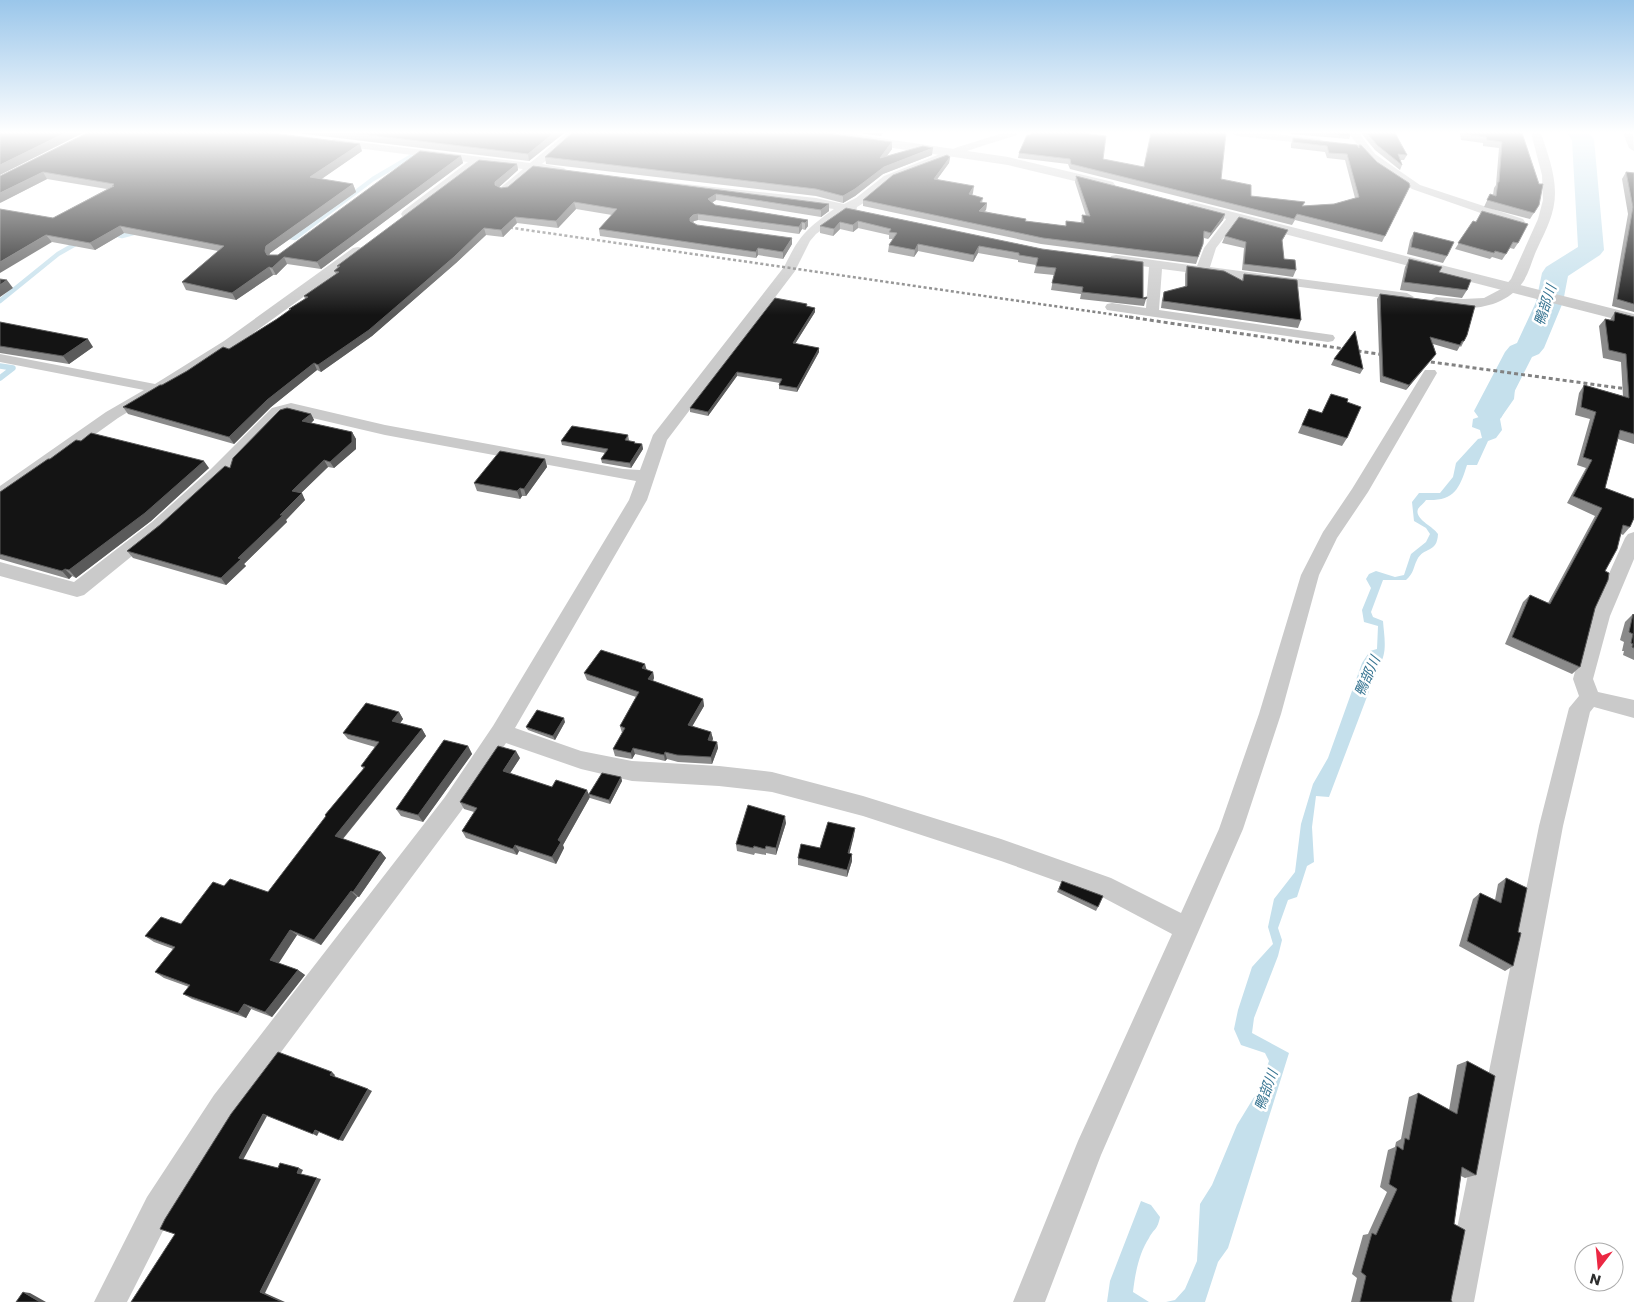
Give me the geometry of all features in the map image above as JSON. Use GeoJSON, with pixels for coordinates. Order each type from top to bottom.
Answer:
{"type":"FeatureCollection","features":[{"type":"Feature","properties":{"kind":"street"},"geometry":{"type":"LineString","coordinates":[[400,220],[434,194]]}},
{"type":"Feature","properties":{"kind":"street"},"geometry":{"type":"LineString","coordinates":[[750,194],[816,202],[854,210]]}},
{"type":"Feature","properties":{"kind":"street"},"geometry":{"type":"LineString","coordinates":[[110,1302],[158,1208],[224,1104],[453,804],[501,732],[638,500],[647,476],[651,456],[659,439],[790,268],[795,239],[813,221],[854,210],[860,201],[869,194]]}},
{"type":"Feature","properties":{"kind":"street"},"geometry":{"type":"LineString","coordinates":[[1433,194],[1540,228]]}},
{"type":"Feature","properties":{"kind":"street"},"geometry":{"type":"LineString","coordinates":[[1105,258],[1469,305],[1487,302],[1516,289],[1540,228],[1549,201],[1548,194]]}},
{"type":"Feature","properties":{"kind":"street"},"geometry":{"type":"LineString","coordinates":[[1179,203],[1634,319]]}},
{"type":"Feature","properties":{"kind":"street"},"geometry":{"type":"LineString","coordinates":[[1202,270],[1210,248],[1234,217]]}},
{"type":"Feature","properties":{"kind":"street"},"geometry":{"type":"LineString","coordinates":[[0,494],[87,431],[229,344],[366,246]]}},
{"type":"Feature","properties":{"kind":"street"},"geometry":{"type":"LineString","coordinates":[[1152,313],[1156,264]]}},
{"type":"Feature","properties":{"kind":"street"},"geometry":{"type":"LineString","coordinates":[[1112,307],[1328,338]]}},
{"type":"Feature","properties":{"kind":"street"},"geometry":{"type":"LineString","coordinates":[[0,358],[140,384],[157,389]]}},
{"type":"Feature","properties":{"kind":"street"},"geometry":{"type":"LineString","coordinates":[[1029,1302],[1088,1151],[1231,829],[1270,714],[1310,575],[1328,536],[1359,492],[1430,373]]}},
{"type":"Feature","properties":{"kind":"street"},"geometry":{"type":"LineString","coordinates":[[0,569],[77,590],[158,526],[217,473],[278,411],[291,408],[385,430],[623,474],[647,476]]}},
{"type":"Feature","properties":{"kind":"street"},"geometry":{"type":"LineString","coordinates":[[1590,698],[1583,679],[1598,625],[1634,538]]}},
{"type":"Feature","properties":{"kind":"street"},"geometry":{"type":"LineString","coordinates":[[1590,698],[1634,709]]}},
{"type":"Feature","properties":{"kind":"street"},"geometry":{"type":"LineString","coordinates":[[1458,1302],[1551,826],[1580,708],[1590,698]]}},
{"type":"Feature","properties":{"kind":"street"},"geometry":{"type":"LineString","coordinates":[[501,732],[581,760],[632,771],[719,776],[772,782],[863,806],[1001,850],[1110,889],[1186,928]]}},
{"type":"Feature","properties":{"kind":"water"},"geometry":{"type":"Polygon","coordinates":[[[1510,361],[1520,363],[1517,369],[1514,399],[1500,419],[1502,430],[1496,438],[1488,441],[1477,465],[1467,465],[1461,481],[1454,492],[1443,498],[1426,500],[1419,508],[1418,513],[1421,519],[1438,534],[1435,545],[1420,556],[1412,573],[1406,580],[1383,580],[1371,612],[1373,617],[1383,621],[1384,655],[1329,797],[1316,796],[1312,827],[1314,862],[1307,866],[1297,897],[1288,900],[1278,928],[1282,940],[1278,956],[1254,1018],[1252,1033],[1289,1053],[1228,1248],[1218,1262],[1205,1302],[1166,1302],[1175,1300],[1185,1289],[1197,1261],[1200,1204],[1212,1185],[1237,1125],[1259,1089],[1269,1061],[1265,1053],[1241,1045],[1234,1029],[1252,967],[1273,944],[1268,927],[1274,899],[1295,872],[1301,824],[1313,784],[1328,758],[1362,663],[1370,651],[1377,649],[1378,626],[1364,622],[1362,610],[1371,588],[1366,579],[1369,574],[1376,571],[1395,577],[1404,575],[1411,554],[1426,542],[1430,534],[1426,528],[1414,521],[1412,502],[1419,493],[1440,493],[1453,477],[1456,463],[1478,439],[1482,438],[1480,430],[1472,427],[1473,419],[1479,417],[1483,410],[1480,407],[1510,361]]]}},
{"type":"Feature","properties":{"kind":"water"},"geometry":{"type":"Polygon","coordinates":[[[1141,1201],[1151,1205],[1160,1217],[1157,1227],[1143,1250],[1138,1264],[1133,1292],[1149,1302],[1107,1302],[1110,1281],[1141,1201]]]}},
{"type":"Feature","properties":{"kind":"building"},"geometry":{"type":"Polygon","coordinates":[[[99,194],[339,194],[266,246],[265,251],[267,255],[278,255],[362,194],[410,194],[317,262],[284,257],[272,268],[269,267],[232,293],[182,282],[224,246],[120,226],[90,243],[46,235],[0,262],[0,209],[53,218],[99,194]]]}},
{"type":"Feature","properties":{"kind":"building"},"geometry":{"type":"Polygon","coordinates":[[[434,194],[749,194],[829,204],[821,210],[716,194],[708,199],[715,205],[808,220],[805,223],[802,222],[799,227],[698,214],[690,218],[690,221],[697,225],[792,238],[783,252],[758,248],[756,252],[599,229],[617,209],[574,202],[556,221],[515,217],[501,230],[484,228],[454,257],[369,330],[318,365],[314,363],[267,400],[229,437],[123,407],[187,371],[223,347],[229,349],[277,319],[308,297],[304,296],[339,272],[334,271],[340,266],[337,266],[434,194]]]}},
{"type":"Feature","properties":{"kind":"building"},"geometry":{"type":"Polygon","coordinates":[[[870,194],[969,194],[983,198],[980,202],[987,203],[979,211],[1026,219],[1025,221],[1066,226],[1066,221],[1084,223],[1082,215],[1090,216],[1082,194],[1146,194],[1225,214],[1211,233],[1204,231],[1203,244],[1198,257],[1043,238],[863,200],[870,194]]]}},
{"type":"Feature","properties":{"kind":"building"},"geometry":{"type":"Polygon","coordinates":[[[1192,194],[1251,194],[1251,196],[1305,202],[1302,206],[1334,204],[1359,197],[1358,194],[1406,194],[1385,236],[1297,214],[1294,219],[1192,194]]]}},
{"type":"Feature","properties":{"kind":"building"},"geometry":{"type":"Polygon","coordinates":[[[1490,194],[1496,196],[1496,194],[1541,194],[1539,205],[1534,213],[1487,200],[1490,194]]]}},
{"type":"Feature","properties":{"kind":"building"},"geometry":{"type":"Polygon","coordinates":[[[1630,194],[1634,194],[1634,304],[1617,299],[1633,207],[1630,194]]]}},
{"type":"Feature","properties":{"kind":"building"},"geometry":{"type":"Polygon","coordinates":[[[846,208],[1042,249],[1143,262],[1143,298],[1147,297],[1146,299],[1082,292],[1083,287],[1052,283],[1056,268],[1036,266],[1038,258],[1019,255],[1019,253],[979,246],[974,255],[918,244],[915,250],[889,245],[897,233],[889,232],[891,229],[858,221],[853,225],[840,222],[834,229],[820,226],[846,208]]]}},
{"type":"Feature","properties":{"kind":"building"},"geometry":{"type":"Polygon","coordinates":[[[1482,211],[1528,224],[1518,243],[1513,242],[1506,254],[1495,251],[1494,253],[1458,243],[1473,221],[1476,222],[1482,211]]]}},
{"type":"Feature","properties":{"kind":"building"},"geometry":{"type":"Polygon","coordinates":[[[1239,217],[1288,230],[1282,240],[1284,259],[1295,260],[1296,270],[1244,264],[1246,242],[1225,236],[1239,217]]]}},
{"type":"Feature","properties":{"kind":"building"},"geometry":{"type":"Polygon","coordinates":[[[1414,232],[1454,242],[1447,256],[1411,247],[1414,232]]]}},
{"type":"Feature","properties":{"kind":"building"},"geometry":{"type":"Polygon","coordinates":[[[1409,259],[1442,267],[1439,272],[1471,280],[1467,290],[1404,282],[1409,259]]]}},
{"type":"Feature","properties":{"kind":"building"},"geometry":{"type":"Polygon","coordinates":[[[1187,266],[1224,271],[1243,281],[1244,274],[1297,280],[1301,320],[1163,301],[1164,292],[1187,286],[1187,266]]]}},
{"type":"Feature","properties":{"kind":"building"},"geometry":{"type":"Polygon","coordinates":[[[0,279],[7,280],[0,285],[0,279]]]}},
{"type":"Feature","properties":{"kind":"building"},"geometry":{"type":"Polygon","coordinates":[[[1380,294],[1475,306],[1464,341],[1460,345],[1430,337],[1436,354],[1409,385],[1383,376],[1380,294]]]}},
{"type":"Feature","properties":{"kind":"building"},"geometry":{"type":"Polygon","coordinates":[[[775,298],[807,304],[806,306],[815,308],[793,343],[819,348],[797,388],[779,385],[782,379],[737,372],[708,412],[690,408],[775,298]]]}},
{"type":"Feature","properties":{"kind":"building"},"geometry":{"type":"Polygon","coordinates":[[[1615,312],[1634,317],[1634,434],[1620,430],[1605,488],[1634,499],[1634,518],[1630,527],[1623,525],[1617,549],[1605,571],[1609,573],[1608,580],[1595,608],[1580,667],[1512,637],[1530,595],[1550,604],[1602,508],[1573,496],[1592,460],[1583,457],[1596,412],[1581,407],[1584,385],[1629,398],[1626,354],[1609,350],[1605,319],[1614,321],[1615,312]]]}},
{"type":"Feature","properties":{"kind":"building"},"geometry":{"type":"Polygon","coordinates":[[[0,322],[88,339],[63,356],[0,346],[0,322]]]}},
{"type":"Feature","properties":{"kind":"building"},"geometry":{"type":"Polygon","coordinates":[[[1355,331],[1363,369],[1334,359],[1355,331]]]}},
{"type":"Feature","properties":{"kind":"building"},"geometry":{"type":"Polygon","coordinates":[[[1331,394],[1348,399],[1347,402],[1361,407],[1347,438],[1302,425],[1309,409],[1322,413],[1331,394]]]}},
{"type":"Feature","properties":{"kind":"building"},"geometry":{"type":"Polygon","coordinates":[[[287,408],[311,414],[302,421],[352,432],[352,442],[330,462],[324,460],[292,491],[302,493],[221,578],[127,551],[160,525],[225,466],[230,468],[233,458],[280,410],[287,408]]]}},
{"type":"Feature","properties":{"kind":"building"},"geometry":{"type":"Polygon","coordinates":[[[572,426],[628,435],[625,440],[642,444],[630,463],[601,459],[608,449],[561,441],[572,426]]]}},
{"type":"Feature","properties":{"kind":"building"},"geometry":{"type":"Polygon","coordinates":[[[91,433],[204,461],[145,513],[69,570],[65,569],[62,571],[0,554],[0,492],[76,440],[81,441],[91,433]]]}},
{"type":"Feature","properties":{"kind":"building"},"geometry":{"type":"Polygon","coordinates":[[[500,451],[545,459],[524,489],[520,488],[517,491],[474,483],[500,451]]]}},
{"type":"Feature","properties":{"kind":"building"},"geometry":{"type":"Polygon","coordinates":[[[1633,614],[1634,648],[1631,643],[1633,634],[1629,632],[1633,614]]]}},
{"type":"Feature","properties":{"kind":"building"},"geometry":{"type":"Polygon","coordinates":[[[601,650],[645,664],[642,668],[653,672],[648,679],[703,699],[688,725],[711,732],[708,740],[717,742],[711,757],[677,755],[665,752],[664,755],[633,748],[631,753],[613,749],[625,728],[620,726],[639,692],[584,673],[601,650]]]}},
{"type":"Feature","properties":{"kind":"building"},"geometry":{"type":"Polygon","coordinates":[[[366,703],[399,712],[392,721],[422,729],[335,836],[381,852],[353,892],[351,891],[314,940],[290,930],[270,960],[298,970],[265,1012],[244,1004],[238,1013],[183,994],[190,985],[155,972],[175,947],[145,936],[161,917],[181,924],[213,882],[224,886],[230,879],[268,892],[325,815],[365,767],[361,766],[379,742],[343,733],[366,703]]]}},
{"type":"Feature","properties":{"kind":"building"},"geometry":{"type":"Polygon","coordinates":[[[537,710],[564,718],[553,736],[526,727],[537,710]]]}},
{"type":"Feature","properties":{"kind":"building"},"geometry":{"type":"Polygon","coordinates":[[[444,740],[468,746],[418,815],[396,809],[444,740]]]}},
{"type":"Feature","properties":{"kind":"building"},"geometry":{"type":"Polygon","coordinates":[[[498,746],[516,751],[503,771],[552,787],[556,780],[587,790],[558,840],[561,842],[552,857],[515,845],[513,849],[462,831],[477,808],[460,802],[498,746]]]}},
{"type":"Feature","properties":{"kind":"building"},"geometry":{"type":"Polygon","coordinates":[[[602,773],[621,777],[609,800],[589,794],[602,773]]]}},
{"type":"Feature","properties":{"kind":"building"},"geometry":{"type":"Polygon","coordinates":[[[748,805],[785,816],[776,848],[766,846],[765,849],[754,846],[753,848],[736,844],[748,805]]]}},
{"type":"Feature","properties":{"kind":"building"},"geometry":{"type":"Polygon","coordinates":[[[828,822],[855,828],[848,853],[852,854],[847,870],[798,858],[801,844],[820,848],[828,822]]]}},
{"type":"Feature","properties":{"kind":"building"},"geometry":{"type":"Polygon","coordinates":[[[1506,878],[1527,888],[1518,932],[1521,933],[1513,966],[1467,941],[1480,893],[1501,903],[1506,878]]]}},
{"type":"Feature","properties":{"kind":"building"},"geometry":{"type":"Polygon","coordinates":[[[1062,881],[1103,896],[1098,907],[1059,889],[1062,881]]]}},
{"type":"Feature","properties":{"kind":"building"},"geometry":{"type":"Polygon","coordinates":[[[278,1052],[332,1072],[330,1075],[368,1089],[339,1140],[315,1130],[313,1134],[263,1114],[239,1158],[278,1168],[280,1163],[299,1168],[297,1173],[317,1178],[260,1292],[282,1302],[131,1302],[175,1234],[160,1229],[165,1219],[231,1114],[278,1052]]]}},
{"type":"Feature","properties":{"kind":"building"},"geometry":{"type":"Polygon","coordinates":[[[1467,1061],[1495,1076],[1476,1175],[1462,1167],[1454,1224],[1465,1230],[1452,1302],[1360,1302],[1366,1276],[1361,1272],[1372,1233],[1376,1235],[1397,1189],[1389,1184],[1397,1146],[1403,1150],[1405,1138],[1409,1140],[1418,1093],[1457,1114],[1467,1061]]]}},
{"type":"Feature","properties":{"kind":"building"},"geometry":{"type":"Polygon","coordinates":[[[23,1292],[40,1302],[16,1302],[23,1292]]]}},
{"type":"Feature","properties":{"kind":"waterway"},"geometry":{"type":"LineString","coordinates":[[284,236],[295,238],[353,194]]}},
{"type":"Feature","properties":{"kind":"waterway","name":"鴨部川"},"geometry":{"type":"LineString","coordinates":[[1490,411],[1520,352],[1529,348],[1542,321],[1552,292],[1555,273],[1591,250],[1587,194]]}},
{"type":"Feature","properties":{"kind":"waterway"},"geometry":{"type":"LineString","coordinates":[[111,233],[122,236],[137,232]]}},
{"type":"Feature","properties":{"kind":"waterway"},"geometry":{"type":"LineString","coordinates":[[0,301],[58,254],[79,242]]}},
{"type":"Feature","properties":{"kind":"waterway"},"geometry":{"type":"LineString","coordinates":[[0,366],[13,368],[0,378]]}},
{"type":"Feature","properties":{"kind":"railway"},"geometry":{"type":"LineString","coordinates":[[499,226],[1137,318]]}},
{"type":"Feature","properties":{"kind":"railway"},"geometry":{"type":"LineString","coordinates":[[1129,317],[1392,356]]}},
{"type":"Feature","properties":{"kind":"railway"},"geometry":{"type":"LineString","coordinates":[[1417,360],[1634,390]]}}]}
